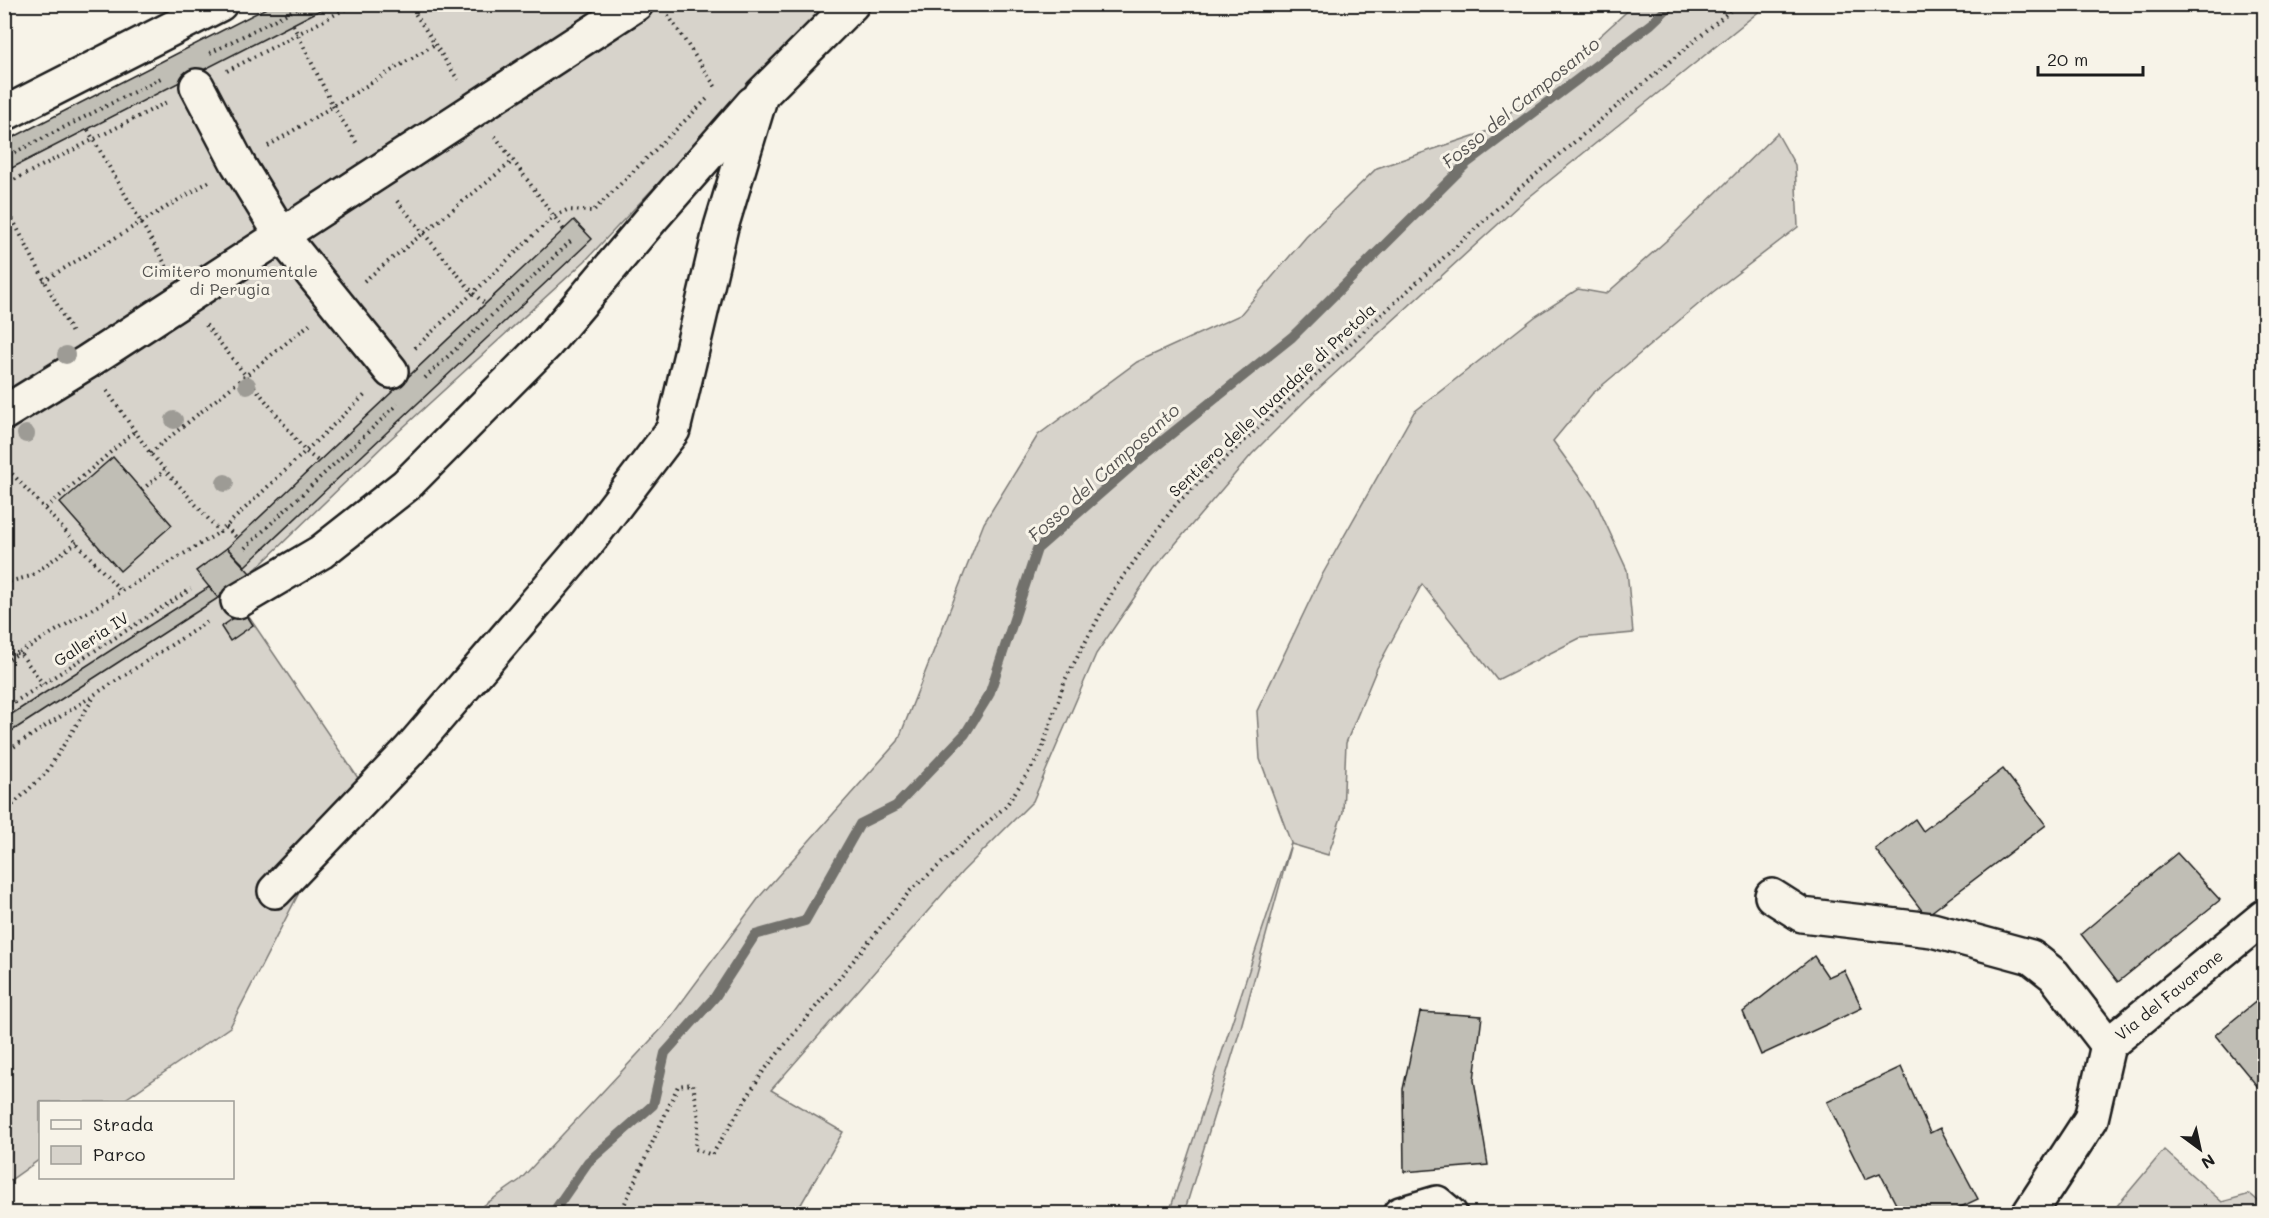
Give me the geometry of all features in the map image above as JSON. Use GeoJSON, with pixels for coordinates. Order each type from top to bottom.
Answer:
{"type":"FeatureCollection","features":[{"type":"Feature","properties":{"kind":"street"},"geometry":{"type":"LineString","coordinates":[[4,114],[220,4]]}},
{"type":"Feature","properties":{"kind":"street"},"geometry":{"type":"LineString","coordinates":[[4,413],[282,236],[636,4]]}},
{"type":"Feature","properties":{"kind":"street"},"geometry":{"type":"LineString","coordinates":[[238,601],[321,552],[406,485],[547,343],[653,217],[761,95],[852,4]]}},
{"type":"Feature","properties":{"kind":"street"},"geometry":{"type":"LineString","coordinates":[[197,86],[238,164],[282,236],[391,371]]}},
{"type":"Feature","properties":{"kind":"street"},"geometry":{"type":"LineString","coordinates":[[275,891],[409,751],[587,543],[673,430],[721,227],[761,95]]}},
{"type":"Feature","properties":{"kind":"street"},"geometry":{"type":"LineString","coordinates":[[1772,896],[1802,915],[1932,930],[2031,957],[2054,975],[2108,1045]]}},
{"type":"Feature","properties":{"kind":"street","name":"Via del Favarone"},"geometry":{"type":"LineString","coordinates":[[2029,1214],[2091,1119],[2108,1045],[2265,917]]}},
{"type":"Feature","properties":{"kind":"street"},"geometry":{"type":"LineString","coordinates":[[1400,1214],[1437,1203],[1450,1214]]}},
{"type":"Feature","properties":{"kind":"path"},"geometry":{"type":"LineString","coordinates":[[206,55],[306,4]]}},
{"type":"Feature","properties":{"kind":"path","name":"Sentiero delle lavandaie di Pretola"},"geometry":{"type":"LineString","coordinates":[[620,1214],[678,1086],[693,1084],[699,1119],[695,1149],[712,1155],[762,1073],[910,891],[1006,806],[1040,755],[1065,680],[1114,589],[1177,503],[1514,193],[1738,4]]}},
{"type":"Feature","properties":{"kind":"path"},"geometry":{"type":"LineString","coordinates":[[668,14],[717,89]]}},
{"type":"Feature","properties":{"kind":"path"},"geometry":{"type":"LineString","coordinates":[[293,25],[297,35]]}},
{"type":"Feature","properties":{"kind":"path"},"geometry":{"type":"LineString","coordinates":[[4,158],[167,75]]}},
{"type":"Feature","properties":{"kind":"path"},"geometry":{"type":"LineString","coordinates":[[4,662],[220,532],[554,216],[567,210],[593,211],[725,81]]}},
{"type":"Feature","properties":{"kind":"path"},"geometry":{"type":"LineString","coordinates":[[88,130],[93,140]]}},
{"type":"Feature","properties":{"kind":"path"},"geometry":{"type":"LineString","coordinates":[[4,204],[87,362],[165,470],[220,532]]}},
{"type":"Feature","properties":{"kind":"path"},"geometry":{"type":"LineString","coordinates":[[554,216],[564,230]]}},
{"type":"Feature","properties":{"kind":"path"},"geometry":{"type":"LineString","coordinates":[[473,293],[485,304]]}},
{"type":"Feature","properties":{"kind":"path"},"geometry":{"type":"LineString","coordinates":[[46,508],[135,431]]}},
{"type":"Feature","properties":{"kind":"path"},"geometry":{"type":"LineString","coordinates":[[305,451],[318,461]]}},
{"type":"Feature","properties":{"kind":"path"},"geometry":{"type":"LineString","coordinates":[[4,465],[122,591]]}},
{"type":"Feature","properties":{"kind":"path"},"geometry":{"type":"LineString","coordinates":[[142,490],[165,470]]}},
{"type":"Feature","properties":{"kind":"path"},"geometry":{"type":"LineString","coordinates":[[226,527],[237,538]]}},
{"type":"Feature","properties":{"kind":"path"},"geometry":{"type":"LineString","coordinates":[[4,583],[31,576],[77,542]]}},
{"type":"Feature","properties":{"kind":"path","name":"Galleria IV"},"geometry":{"type":"LineString","coordinates":[[4,709],[191,590]]}},
{"type":"Feature","properties":{"kind":"path"},"geometry":{"type":"LineString","coordinates":[[4,753],[238,601]]}},
{"type":"Feature","properties":{"kind":"path"},"geometry":{"type":"LineString","coordinates":[[4,653],[20,653]]}},
{"type":"Feature","properties":{"kind":"path"},"geometry":{"type":"LineString","coordinates":[[20,653],[43,684]]}},
{"type":"Feature","properties":{"kind":"path"},"geometry":{"type":"LineString","coordinates":[[4,813],[46,773],[96,693]]}},
{"type":"Feature","properties":{"kind":"green space","name":"Cimitero monumentale di Perugia"},"geometry":{"type":"Polygon","coordinates":[[[273,5],[832,5],[758,77],[585,261],[385,444],[232,592],[358,778],[230,1027],[122,1101],[39,1101],[39,1160],[5,1184],[5,142],[273,5]]]}},
{"type":"Feature","properties":{"kind":"green space"},"geometry":{"type":"Polygon","coordinates":[[[1634,5],[1767,5],[1518,206],[1307,399],[1252,454],[1153,570],[1096,654],[1033,801],[962,872],[771,1090],[843,1132],[796,1213],[473,1213],[520,1180],[664,1026],[761,895],[898,741],[984,523],[1038,435],[1137,362],[1240,315],[1306,237],[1377,168],[1488,131],[1634,5]]]}},
{"type":"Feature","properties":{"kind":"green space"},"geometry":{"type":"Polygon","coordinates":[[[1777,133],[1795,165],[1798,227],[1713,292],[1592,394],[1553,441],[1594,498],[1627,570],[1633,633],[1580,638],[1497,680],[1422,584],[1377,668],[1346,743],[1343,812],[1328,855],[1291,844],[1241,1027],[1184,1213],[1169,1213],[1291,843],[1260,759],[1257,711],[1321,577],[1414,412],[1536,316],[1578,289],[1606,294],[1675,233],[1777,133]]]}},
{"type":"Feature","properties":{"kind":"green space"},"geometry":{"type":"Polygon","coordinates":[[[2164,1150],[2222,1202],[2250,1194],[2264,1206],[2264,1213],[2111,1213],[2164,1150]]]}},
{"type":"Feature","properties":{"kind":"building"},"geometry":{"type":"Polygon","coordinates":[[[274,4],[332,4],[4,172],[4,142],[274,4]]]}},
{"type":"Feature","properties":{"kind":"building"},"geometry":{"type":"Polygon","coordinates":[[[574,220],[592,239],[245,566],[227,548],[574,220]]]}},
{"type":"Feature","properties":{"kind":"building"},"geometry":{"type":"Polygon","coordinates":[[[113,457],[172,525],[120,571],[60,503],[113,457]]]}},
{"type":"Feature","properties":{"kind":"building"},"geometry":{"type":"Polygon","coordinates":[[[227,548],[250,573],[231,592],[227,591],[218,598],[196,571],[227,548]]]}},
{"type":"Feature","properties":{"kind":"building"},"geometry":{"type":"Polygon","coordinates":[[[209,587],[218,598],[4,736],[4,719],[209,587]]]}},
{"type":"Feature","properties":{"kind":"building"},"geometry":{"type":"Polygon","coordinates":[[[244,611],[253,625],[230,641],[221,627],[244,611]]]}},
{"type":"Feature","properties":{"kind":"building"},"geometry":{"type":"Polygon","coordinates":[[[2003,769],[2046,825],[1926,916],[1875,849],[1915,819],[1923,831],[2003,769]]]}},
{"type":"Feature","properties":{"kind":"building"},"geometry":{"type":"Polygon","coordinates":[[[2177,853],[2220,900],[2118,982],[2081,934],[2177,853]]]}},
{"type":"Feature","properties":{"kind":"building"},"geometry":{"type":"Polygon","coordinates":[[[1814,956],[1828,977],[1844,970],[1862,1008],[1761,1055],[1743,1012],[1814,956]]]}},
{"type":"Feature","properties":{"kind":"building"},"geometry":{"type":"Polygon","coordinates":[[[2264,995],[2264,1090],[2262,1092],[2215,1035],[2264,995]]]}},
{"type":"Feature","properties":{"kind":"building"},"geometry":{"type":"Polygon","coordinates":[[[1420,1012],[1482,1016],[1474,1080],[1488,1165],[1404,1172],[1403,1089],[1420,1012]]]}},
{"type":"Feature","properties":{"kind":"building"},"geometry":{"type":"Polygon","coordinates":[[[1901,1067],[1930,1133],[1940,1128],[1978,1199],[1946,1214],[1901,1214],[1880,1173],[1865,1179],[1827,1102],[1901,1067]]]}},
{"type":"Feature","properties":{"kind":"waterway","name":"Fosso del Camposanto"},"geometry":{"type":"LineString","coordinates":[[552,1214],[588,1162],[653,1105],[665,1053],[715,997],[755,935],[805,921],[860,824],[896,806],[965,734],[989,695],[1037,549],[1135,463],[1292,337],[1467,163],[1651,24],[1672,4]]}}]}
